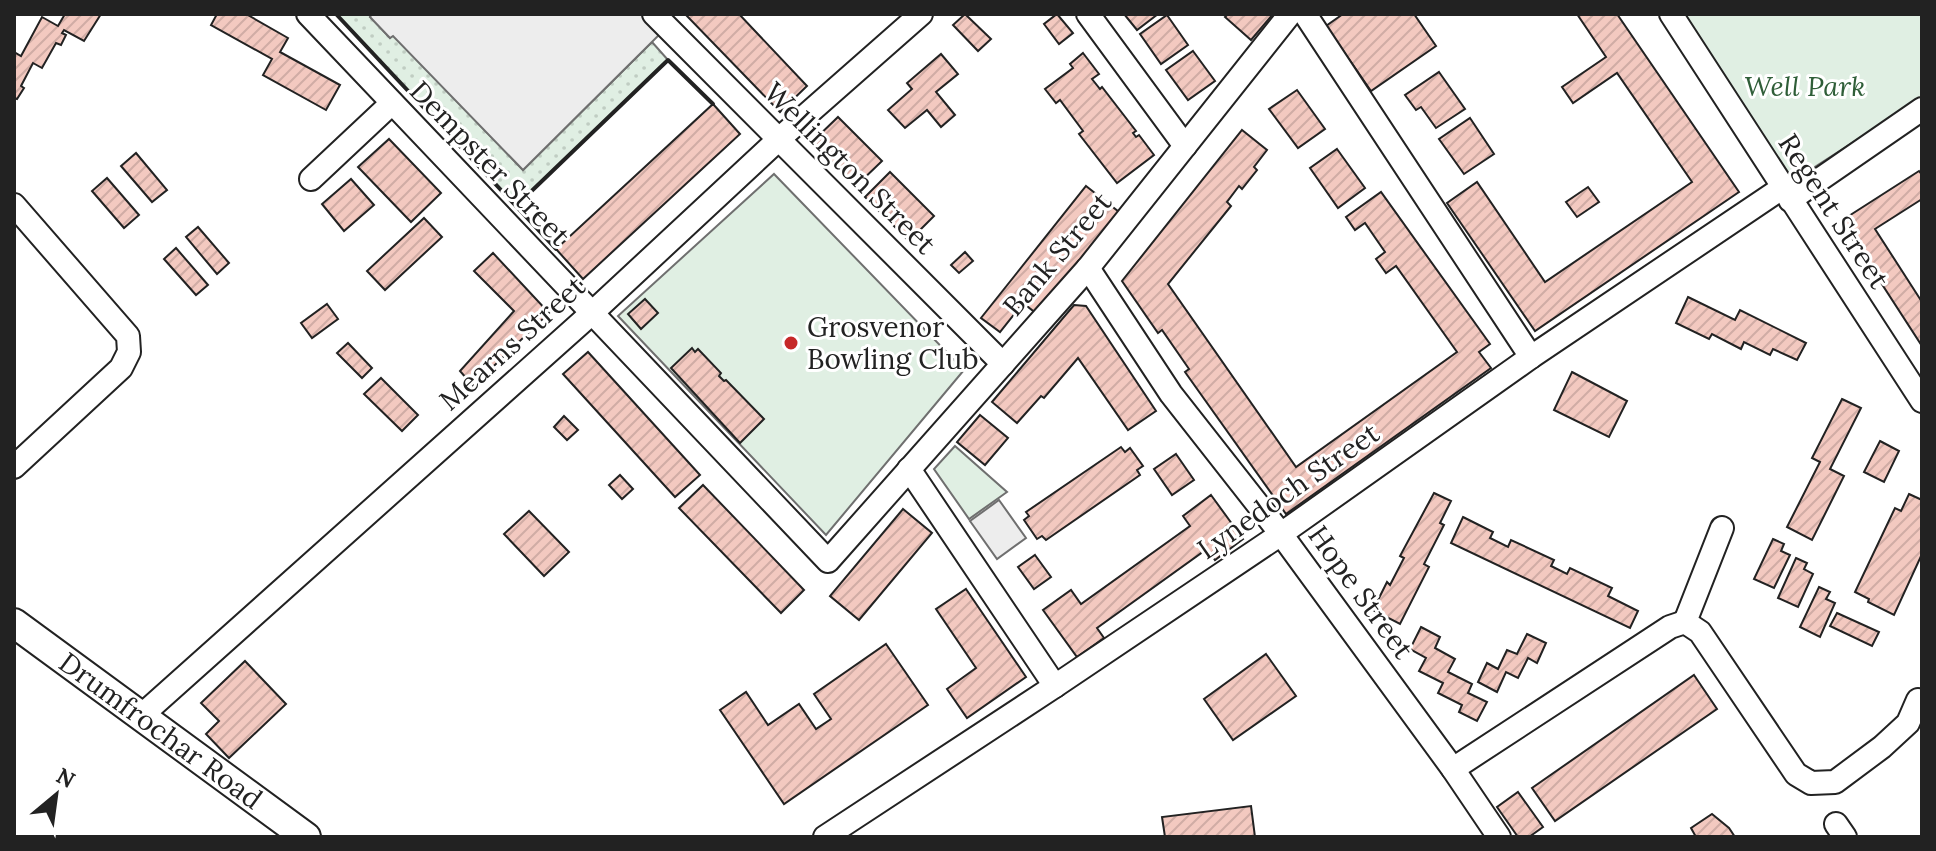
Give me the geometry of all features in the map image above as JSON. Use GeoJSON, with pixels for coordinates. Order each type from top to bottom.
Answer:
{"type":"FeatureCollection","features":[{"type":"Feature","properties":{"kind":"main road","name":"Drumfrochar Road"},"geometry":{"type":"LineString","coordinates":[[14,623],[306,837]]}},
{"type":"Feature","properties":{"kind":"street","name":"Dempster Street"},"geometry":{"type":"LineString","coordinates":[[308,14],[828,561]]}},
{"type":"Feature","properties":{"kind":"street","name":"Wellington Street"},"geometry":{"type":"LineString","coordinates":[[654,14],[1003,364]]}},
{"type":"Feature","properties":{"kind":"street","name":"Mearns Street"},"geometry":{"type":"LineString","coordinates":[[141,716],[921,14]]}},
{"type":"Feature","properties":{"kind":"street"},"geometry":{"type":"LineString","coordinates":[[1088,14],[1185,146]]}},
{"type":"Feature","properties":{"kind":"street","name":"Bank Street"},"geometry":{"type":"LineString","coordinates":[[828,561],[1088,268],[1290,14]]}},
{"type":"Feature","properties":{"kind":"street"},"geometry":{"type":"LineString","coordinates":[[1305,14],[1531,357]]}},
{"type":"Feature","properties":{"kind":"street","name":"Regent Street"},"geometry":{"type":"LineString","coordinates":[[1671,14],[1922,401]]}},
{"type":"Feature","properties":{"kind":"street"},"geometry":{"type":"LineString","coordinates":[[311,179],[392,103]]}},
{"type":"Feature","properties":{"kind":"street","name":"Lynedoch Street"},"geometry":{"type":"LineString","coordinates":[[825,837],[1281,534],[1531,357],[1922,109]]}},
{"type":"Feature","properties":{"kind":"street"},"geometry":{"type":"LineString","coordinates":[[14,205],[128,336],[129,352],[121,368],[14,467]]}},
{"type":"Feature","properties":{"kind":"street","name":"Hope Street"},"geometry":{"type":"LineString","coordinates":[[1088,268],[1171,394],[1281,534],[1499,837]]}},
{"type":"Feature","properties":{"kind":"street"},"geometry":{"type":"LineString","coordinates":[[909,469],[1055,686]]}},
{"type":"Feature","properties":{"kind":"street"},"geometry":{"type":"LineString","coordinates":[[1685,622],[1722,528]]}},
{"type":"Feature","properties":{"kind":"street"},"geometry":{"type":"LineString","coordinates":[[1453,769],[1670,627],[1685,622]]}},
{"type":"Feature","properties":{"kind":"street"},"geometry":{"type":"LineString","coordinates":[[1685,622],[1700,632],[1796,774],[1811,783],[1835,782],[1882,747],[1908,723],[1918,700]]}},
{"type":"Feature","properties":{"kind":"green space"},"geometry":{"type":"Polygon","coordinates":[[[336,14],[372,14],[370,17],[390,38],[393,35],[523,170],[652,42],[668,60],[516,206],[336,14]]]}},
{"type":"Feature","properties":{"kind":"green space","name":"Well Park"},"geometry":{"type":"Polygon","coordinates":[[[1670,14],[1922,14],[1922,98],[1782,188],[1670,14]]]}},
{"type":"Feature","properties":{"kind":"green space","name":"Grosvenor Bowling Club"},"geometry":{"type":"Polygon","coordinates":[[[774,174],[964,370],[826,535],[618,316],[774,174]]]}},
{"type":"Feature","properties":{"kind":"green space"},"geometry":{"type":"Polygon","coordinates":[[[955,446],[1007,492],[969,519],[934,469],[955,446]]]}},
{"type":"Feature","properties":{"kind":"shaded area"},"geometry":{"type":"Polygon","coordinates":[[[372,14],[655,14],[667,27],[523,170],[393,36],[390,38],[370,17],[372,14]]]}},
{"type":"Feature","properties":{"kind":"shaded area"},"geometry":{"type":"Polygon","coordinates":[[[999,500],[1026,538],[997,559],[970,521],[999,500]]]}},
{"type":"Feature","properties":{"kind":"building"},"geometry":{"type":"Polygon","coordinates":[[[65,14],[101,14],[84,41],[64,30],[62,33],[66,35],[61,45],[56,43],[42,68],[33,63],[21,86],[24,88],[17,99],[14,98],[14,52],[21,56],[42,17],[58,26],[65,14]]]}},
{"type":"Feature","properties":{"kind":"building"},"geometry":{"type":"Polygon","coordinates":[[[217,14],[246,14],[288,38],[280,52],[340,85],[326,110],[263,75],[272,59],[211,25],[217,14]]]}},
{"type":"Feature","properties":{"kind":"building"},"geometry":{"type":"Polygon","coordinates":[[[685,14],[739,14],[807,86],[780,112],[685,14]]]}},
{"type":"Feature","properties":{"kind":"building"},"geometry":{"type":"Polygon","coordinates":[[[965,14],[991,39],[978,51],[953,25],[965,14]]]}},
{"type":"Feature","properties":{"kind":"building"},"geometry":{"type":"Polygon","coordinates":[[[1057,14],[1073,33],[1059,44],[1044,24],[1057,14]]]}},
{"type":"Feature","properties":{"kind":"building"},"geometry":{"type":"Polygon","coordinates":[[[1124,14],[1158,14],[1137,30],[1124,14]]]}},
{"type":"Feature","properties":{"kind":"building"},"geometry":{"type":"Polygon","coordinates":[[[1228,14],[1273,14],[1251,40],[1225,17],[1228,14]]]}},
{"type":"Feature","properties":{"kind":"building"},"geometry":{"type":"Polygon","coordinates":[[[1343,14],[1414,14],[1436,46],[1371,91],[1326,26],[1343,14]]]}},
{"type":"Feature","properties":{"kind":"building"},"geometry":{"type":"Polygon","coordinates":[[[1577,14],[1617,14],[1739,192],[1535,331],[1447,203],[1477,182],[1545,282],[1692,182],[1617,73],[1573,103],[1562,87],[1606,57],[1577,14]]]}},
{"type":"Feature","properties":{"kind":"building"},"geometry":{"type":"Polygon","coordinates":[[[1167,15],[1188,45],[1161,64],[1140,34],[1167,15]]]}},
{"type":"Feature","properties":{"kind":"building"},"geometry":{"type":"Polygon","coordinates":[[[1193,51],[1215,81],[1188,100],[1166,70],[1193,51]]]}},
{"type":"Feature","properties":{"kind":"building"},"geometry":{"type":"Polygon","coordinates":[[[1083,53],[1099,74],[1092,79],[1100,89],[1102,87],[1136,131],[1133,133],[1136,137],[1139,135],[1154,155],[1117,183],[1079,134],[1083,131],[1060,100],[1056,103],[1045,89],[1073,68],[1070,64],[1083,53]]]}},
{"type":"Feature","properties":{"kind":"building"},"geometry":{"type":"Polygon","coordinates":[[[941,54],[958,74],[936,92],[955,115],[941,127],[927,110],[905,128],[888,110],[912,89],[907,83],[941,54]]]}},
{"type":"Feature","properties":{"kind":"building"},"geometry":{"type":"Polygon","coordinates":[[[1439,72],[1465,109],[1436,128],[1421,107],[1416,110],[1405,95],[1439,72]]]}},
{"type":"Feature","properties":{"kind":"building"},"geometry":{"type":"Polygon","coordinates":[[[1297,90],[1325,129],[1298,148],[1269,109],[1297,90]]]}},
{"type":"Feature","properties":{"kind":"building"},"geometry":{"type":"Polygon","coordinates":[[[713,104],[740,134],[583,279],[556,249],[713,104]]]}},
{"type":"Feature","properties":{"kind":"building"},"geometry":{"type":"Polygon","coordinates":[[[838,117],[882,161],[856,186],[812,142],[838,117]]]}},
{"type":"Feature","properties":{"kind":"building"},"geometry":{"type":"Polygon","coordinates":[[[1470,118],[1494,154],[1464,174],[1439,139],[1470,118]]]}},
{"type":"Feature","properties":{"kind":"building"},"geometry":{"type":"Polygon","coordinates":[[[1242,130],[1267,150],[1254,167],[1257,170],[1227,202],[1231,206],[1168,284],[1296,467],[1457,352],[1396,266],[1386,273],[1376,259],[1385,252],[1365,223],[1355,230],[1346,217],[1381,192],[1490,344],[1479,352],[1491,368],[1286,514],[1185,372],[1189,369],[1162,330],[1158,333],[1122,281],[1242,130]]]}},
{"type":"Feature","properties":{"kind":"building"},"geometry":{"type":"Polygon","coordinates":[[[389,139],[441,193],[411,222],[358,167],[389,139]]]}},
{"type":"Feature","properties":{"kind":"building"},"geometry":{"type":"Polygon","coordinates":[[[1337,149],[1365,188],[1338,208],[1310,168],[1337,149]]]}},
{"type":"Feature","properties":{"kind":"building"},"geometry":{"type":"Polygon","coordinates":[[[136,153],[167,190],[152,202],[121,166],[136,153]]]}},
{"type":"Feature","properties":{"kind":"building"},"geometry":{"type":"Polygon","coordinates":[[[1919,171],[1922,175],[1922,199],[1875,229],[1922,302],[1922,346],[1841,221],[1919,171]]]}},
{"type":"Feature","properties":{"kind":"building"},"geometry":{"type":"Polygon","coordinates":[[[890,172],[934,216],[909,241],[865,197],[890,172]]]}},
{"type":"Feature","properties":{"kind":"building"},"geometry":{"type":"Polygon","coordinates":[[[107,178],[139,215],[124,228],[92,191],[107,178]]]}},
{"type":"Feature","properties":{"kind":"building"},"geometry":{"type":"Polygon","coordinates":[[[351,179],[374,205],[344,231],[322,204],[351,179]]]}},
{"type":"Feature","properties":{"kind":"building"},"geometry":{"type":"Polygon","coordinates":[[[1086,186],[1119,212],[1037,314],[1023,303],[1000,332],[981,318],[1086,186]]]}},
{"type":"Feature","properties":{"kind":"building"},"geometry":{"type":"Polygon","coordinates":[[[1588,187],[1599,202],[1577,217],[1566,202],[1588,187]]]}},
{"type":"Feature","properties":{"kind":"building"},"geometry":{"type":"Polygon","coordinates":[[[424,218],[442,237],[385,290],[367,271],[424,218]]]}},
{"type":"Feature","properties":{"kind":"building"},"geometry":{"type":"Polygon","coordinates":[[[198,227],[229,263],[217,274],[186,237],[198,227]]]}},
{"type":"Feature","properties":{"kind":"building"},"geometry":{"type":"Polygon","coordinates":[[[176,248],[208,285],[196,295],[164,259],[176,248]]]}},
{"type":"Feature","properties":{"kind":"building"},"geometry":{"type":"Polygon","coordinates":[[[965,252],[973,261],[959,273],[951,265],[965,252]]]}},
{"type":"Feature","properties":{"kind":"building"},"geometry":{"type":"Polygon","coordinates":[[[493,253],[549,313],[473,386],[460,371],[514,311],[474,271],[493,253]]]}},
{"type":"Feature","properties":{"kind":"building"},"geometry":{"type":"Polygon","coordinates":[[[1688,297],[1735,320],[1740,310],[1806,343],[1797,360],[1773,349],[1770,355],[1744,342],[1741,349],[1712,334],[1709,339],[1676,323],[1688,297]]]}},
{"type":"Feature","properties":{"kind":"building"},"geometry":{"type":"Polygon","coordinates":[[[645,299],[658,313],[641,329],[628,314],[645,299]]]}},
{"type":"Feature","properties":{"kind":"building"},"geometry":{"type":"Polygon","coordinates":[[[327,304],[338,319],[312,338],[301,323],[327,304]]]}},
{"type":"Feature","properties":{"kind":"building"},"geometry":{"type":"Polygon","coordinates":[[[1074,305],[1086,306],[1156,411],[1128,430],[1078,358],[1044,398],[1041,396],[1017,423],[992,402],[1074,305]]]}},
{"type":"Feature","properties":{"kind":"building"},"geometry":{"type":"Polygon","coordinates":[[[348,343],[372,368],[362,378],[337,353],[348,343]]]}},
{"type":"Feature","properties":{"kind":"building"},"geometry":{"type":"Polygon","coordinates":[[[692,348],[695,352],[698,349],[721,373],[719,376],[764,419],[740,443],[671,368],[692,348]]]}},
{"type":"Feature","properties":{"kind":"building"},"geometry":{"type":"Polygon","coordinates":[[[588,352],[700,475],[675,497],[563,374],[588,352]]]}},
{"type":"Feature","properties":{"kind":"building"},"geometry":{"type":"Polygon","coordinates":[[[1572,372],[1627,401],[1609,437],[1554,410],[1572,372]]]}},
{"type":"Feature","properties":{"kind":"building"},"geometry":{"type":"Polygon","coordinates":[[[381,378],[418,415],[402,431],[364,394],[381,378]]]}},
{"type":"Feature","properties":{"kind":"building"},"geometry":{"type":"Polygon","coordinates":[[[1842,399],[1861,408],[1830,469],[1844,476],[1812,540],[1787,527],[1820,462],[1812,458],[1842,399]]]}},
{"type":"Feature","properties":{"kind":"building"},"geometry":{"type":"Polygon","coordinates":[[[980,415],[1008,438],[985,465],[957,442],[980,415]]]}},
{"type":"Feature","properties":{"kind":"building"},"geometry":{"type":"Polygon","coordinates":[[[564,416],[578,430],[567,440],[554,427],[564,416]]]}},
{"type":"Feature","properties":{"kind":"building"},"geometry":{"type":"Polygon","coordinates":[[[1880,441],[1899,451],[1884,482],[1864,472],[1880,441]]]}},
{"type":"Feature","properties":{"kind":"building"},"geometry":{"type":"Polygon","coordinates":[[[1121,447],[1125,452],[1130,448],[1143,466],[1137,470],[1140,475],[1046,540],[1042,536],[1037,539],[1024,520],[1029,516],[1026,512],[1121,447]]]}},
{"type":"Feature","properties":{"kind":"building"},"geometry":{"type":"Polygon","coordinates":[[[1176,454],[1194,480],[1172,495],[1154,469],[1176,454]]]}},
{"type":"Feature","properties":{"kind":"building"},"geometry":{"type":"Polygon","coordinates":[[[620,475],[633,489],[622,499],[609,485],[620,475]]]}},
{"type":"Feature","properties":{"kind":"building"},"geometry":{"type":"Polygon","coordinates":[[[703,485],[804,590],[781,613],[679,508],[703,485]]]}},
{"type":"Feature","properties":{"kind":"building"},"geometry":{"type":"Polygon","coordinates":[[[1434,493],[1451,501],[1440,523],[1444,525],[1424,564],[1429,567],[1400,624],[1373,610],[1387,582],[1390,585],[1404,558],[1400,556],[1434,493]]]}},
{"type":"Feature","properties":{"kind":"building"},"geometry":{"type":"Polygon","coordinates":[[[1909,494],[1922,500],[1922,554],[1894,615],[1855,592],[1895,508],[1901,511],[1909,494]]]}},
{"type":"Feature","properties":{"kind":"building"},"geometry":{"type":"Polygon","coordinates":[[[1211,495],[1243,539],[1215,560],[1207,549],[1097,628],[1104,638],[1077,657],[1043,610],[1071,590],[1081,604],[1190,526],[1183,516],[1211,495]]]}},
{"type":"Feature","properties":{"kind":"building"},"geometry":{"type":"Polygon","coordinates":[[[903,509],[932,533],[859,620],[830,596],[903,509]]]}},
{"type":"Feature","properties":{"kind":"building"},"geometry":{"type":"Polygon","coordinates":[[[529,511],[569,552],[544,576],[504,534],[529,511]]]}},
{"type":"Feature","properties":{"kind":"building"},"geometry":{"type":"Polygon","coordinates":[[[1463,517],[1493,532],[1490,538],[1508,547],[1511,540],[1554,560],[1551,566],[1567,574],[1570,568],[1612,588],[1608,596],[1638,611],[1630,628],[1451,543],[1463,517]]]}},
{"type":"Feature","properties":{"kind":"building"},"geometry":{"type":"Polygon","coordinates":[[[1773,539],[1784,544],[1781,551],[1790,555],[1774,588],[1754,579],[1773,539]]]}},
{"type":"Feature","properties":{"kind":"building"},"geometry":{"type":"Polygon","coordinates":[[[1035,555],[1051,577],[1034,589],[1018,567],[1035,555]]]}},
{"type":"Feature","properties":{"kind":"building"},"geometry":{"type":"Polygon","coordinates":[[[1796,558],[1807,563],[1804,569],[1813,574],[1798,607],[1778,598],[1796,558]]]}},
{"type":"Feature","properties":{"kind":"building"},"geometry":{"type":"Polygon","coordinates":[[[1819,587],[1830,592],[1826,599],[1835,603],[1820,637],[1800,627],[1819,587]]]}},
{"type":"Feature","properties":{"kind":"building"},"geometry":{"type":"Polygon","coordinates":[[[966,589],[1026,677],[967,718],[947,689],[976,668],[936,609],[966,589]]]}},
{"type":"Feature","properties":{"kind":"building"},"geometry":{"type":"Polygon","coordinates":[[[1837,613],[1879,632],[1872,646],[1830,626],[1837,613]]]}},
{"type":"Feature","properties":{"kind":"building"},"geometry":{"type":"Polygon","coordinates":[[[1421,627],[1440,637],[1435,648],[1455,659],[1448,672],[1472,684],[1468,693],[1487,702],[1477,721],[1459,712],[1462,705],[1438,693],[1443,683],[1419,671],[1426,658],[1410,649],[1421,627]]]}},
{"type":"Feature","properties":{"kind":"building"},"geometry":{"type":"Polygon","coordinates":[[[1527,634],[1546,643],[1537,663],[1528,658],[1518,678],[1506,672],[1497,692],[1478,682],[1487,663],[1498,669],[1507,650],[1517,654],[1527,634]]]}},
{"type":"Feature","properties":{"kind":"building"},"geometry":{"type":"Polygon","coordinates":[[[886,644],[928,705],[784,804],[720,710],[746,692],[768,725],[799,704],[816,729],[831,719],[814,694],[886,644]]]}},
{"type":"Feature","properties":{"kind":"building"},"geometry":{"type":"Polygon","coordinates":[[[1266,654],[1296,696],[1233,740],[1204,699],[1266,654]]]}},
{"type":"Feature","properties":{"kind":"building"},"geometry":{"type":"Polygon","coordinates":[[[245,661],[286,704],[229,758],[206,734],[219,721],[201,703],[245,661]]]}},
{"type":"Feature","properties":{"kind":"building"},"geometry":{"type":"Polygon","coordinates":[[[1694,675],[1717,709],[1555,821],[1532,788],[1694,675]]]}},
{"type":"Feature","properties":{"kind":"building"},"geometry":{"type":"Polygon","coordinates":[[[1518,792],[1543,827],[1529,837],[1518,837],[1497,807],[1518,792]]]}},
{"type":"Feature","properties":{"kind":"building"},"geometry":{"type":"Polygon","coordinates":[[[1251,806],[1255,837],[1165,837],[1162,817],[1251,806]]]}},
{"type":"Feature","properties":{"kind":"building"},"geometry":{"type":"Polygon","coordinates":[[[1712,814],[1735,837],[1696,837],[1691,828],[1712,814]]]}},
{"type":"Feature","properties":{"kind":"wall"},"geometry":{"type":"LineString","coordinates":[[336,14],[516,206]]}},
{"type":"Feature","properties":{"kind":"wall"},"geometry":{"type":"LineString","coordinates":[[556,249],[516,206],[668,60],[713,104]]}},
{"type":"Feature","properties":{"kind":"place","name":"Grosvenor Bowling Club"},"geometry":{"type":"Point","coordinates":[791,343]}}]}
